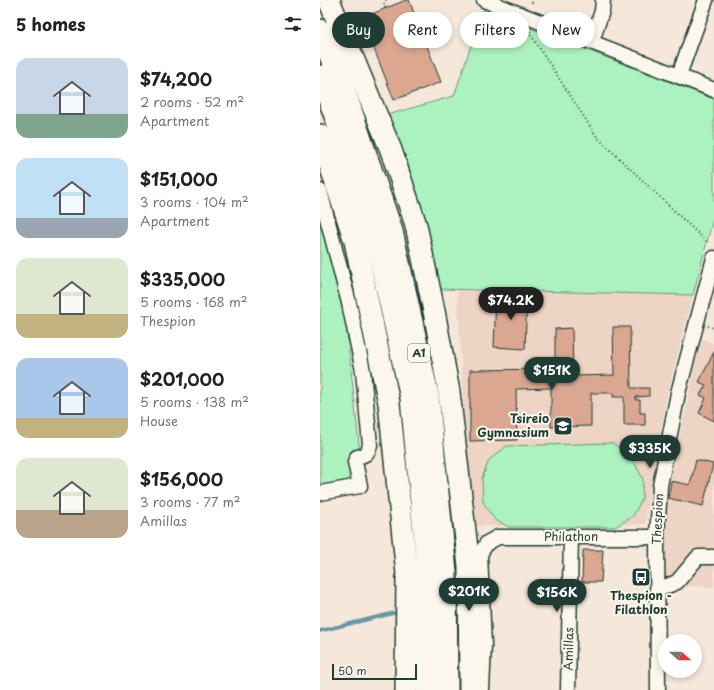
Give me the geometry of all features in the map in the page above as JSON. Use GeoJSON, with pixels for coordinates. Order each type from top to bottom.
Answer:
{"type":"FeatureCollection","features":[{"type":"Feature","properties":{"kind":"highway"},"geometry":{"type":"LineString","coordinates":[[329,3],[391,150],[416,225],[449,392],[469,566],[470,690]]}},
{"type":"Feature","properties":{"kind":"highway","name":"A1"},"geometry":{"type":"LineString","coordinates":[[320,30],[349,104],[392,231],[428,395],[446,572],[447,690]]}},
{"type":"Feature","properties":{"kind":"highway","name":"A1"},"geometry":{"type":"LineString","coordinates":[[320,76],[375,235],[411,398],[428,574],[427,690]]}},
{"type":"Feature","properties":{"kind":"highway"},"geometry":{"type":"LineString","coordinates":[[320,135],[355,241],[389,402],[407,574],[406,690]]}},
{"type":"Feature","properties":{"kind":"street"},"geometry":{"type":"LineString","coordinates":[[484,0],[537,20]]}},
{"type":"Feature","properties":{"kind":"street"},"geometry":{"type":"LineString","coordinates":[[595,32],[602,11],[603,0]]}},
{"type":"Feature","properties":{"kind":"street"},"geometry":{"type":"LineString","coordinates":[[678,75],[706,0]]}},
{"type":"Feature","properties":{"kind":"street"},"geometry":{"type":"LineString","coordinates":[[595,42],[714,90]]}},
{"type":"Feature","properties":{"kind":"street"},"geometry":{"type":"LineString","coordinates":[[320,191],[350,303],[363,371],[370,445],[369,452],[365,455],[357,457],[355,462],[360,486],[320,493]]}},
{"type":"Feature","properties":{"kind":"street","name":"Thespion"},"geometry":{"type":"LineString","coordinates":[[658,690],[656,537],[660,486],[678,393],[714,258]]}},
{"type":"Feature","properties":{"kind":"street","name":"Amillas"},"geometry":{"type":"LineString","coordinates":[[568,690],[571,536]]}},
{"type":"Feature","properties":{"kind":"street","name":"Philathon"},"geometry":{"type":"LineString","coordinates":[[482,690],[484,645],[480,554],[487,543],[498,537],[656,537]]}},
{"type":"Feature","properties":{"kind":"street"},"geometry":{"type":"LineString","coordinates":[[657,590],[677,582],[698,557],[714,557]]}},
{"type":"Feature","properties":{"kind":"path"},"geometry":{"type":"LineString","coordinates":[[385,8],[384,3],[386,0]]}},
{"type":"Feature","properties":{"kind":"path"},"geometry":{"type":"LineString","coordinates":[[530,25],[530,35],[597,137],[708,243]]}},
{"type":"Feature","properties":{"kind":"shaded area","name":"Tsireio Gymnasium"},"geometry":{"type":"Polygon","coordinates":[[[457,287],[693,295],[667,395],[645,524],[477,526],[466,456],[457,287]]]}},
{"type":"Feature","properties":{"kind":"shaded area"},"geometry":{"type":"Polygon","coordinates":[[[701,338],[714,344],[714,587],[665,585],[667,497],[701,338]]]}},
{"type":"Feature","properties":{"kind":"green space"},"geometry":{"type":"Polygon","coordinates":[[[529,28],[537,31],[537,48],[582,48],[714,99],[714,215],[693,295],[441,289],[387,115],[454,96],[470,48],[529,48],[529,28]]]}},
{"type":"Feature","properties":{"kind":"green space"},"geometry":{"type":"Polygon","coordinates":[[[320,211],[342,286],[363,481],[320,491],[320,211]]]}},
{"type":"Feature","properties":{"kind":"green space"},"geometry":{"type":"Polygon","coordinates":[[[612,443],[631,456],[643,479],[642,499],[633,516],[615,527],[509,527],[495,520],[483,502],[482,478],[489,460],[507,446],[612,443]]]}},
{"type":"Feature","properties":{"kind":"building"},"geometry":{"type":"Polygon","coordinates":[[[409,0],[414,12],[393,12],[393,48],[428,48],[441,82],[394,100],[374,48],[385,48],[385,12],[377,12],[409,0]]]}},
{"type":"Feature","properties":{"kind":"building"},"geometry":{"type":"Polygon","coordinates":[[[496,294],[527,295],[525,349],[494,347],[496,294]]]}},
{"type":"Feature","properties":{"kind":"building"},"geometry":{"type":"Polygon","coordinates":[[[613,327],[630,327],[631,388],[649,388],[649,396],[636,397],[636,400],[640,400],[640,413],[645,413],[645,425],[624,425],[624,397],[613,397],[613,393],[591,393],[591,426],[551,427],[551,388],[516,389],[517,440],[470,441],[470,370],[555,369],[555,329],[572,328],[573,376],[614,375],[613,327]]]}},
{"type":"Feature","properties":{"kind":"building"},"geometry":{"type":"Polygon","coordinates":[[[714,352],[714,421],[699,413],[706,398],[700,395],[706,385],[699,382],[714,352]]]}},
{"type":"Feature","properties":{"kind":"building"},"geometry":{"type":"Polygon","coordinates":[[[696,460],[713,464],[703,506],[668,498],[671,481],[690,485],[696,460]]]}},
{"type":"Feature","properties":{"kind":"building"},"geometry":{"type":"Polygon","coordinates":[[[583,550],[603,550],[601,582],[582,582],[583,550]]]}},
{"type":"Feature","properties":{"kind":"waterway"},"geometry":{"type":"LineString","coordinates":[[320,631],[394,613]]}},
{"type":"Feature","properties":{"kind":"place","name":"Tsireio Gymnasium"},"geometry":{"type":"Point","coordinates":[563,426]}},
{"type":"Feature","properties":{"kind":"place","name":"Thespion - Filathlon"},"geometry":{"type":"Point","coordinates":[641,577]}}]}
